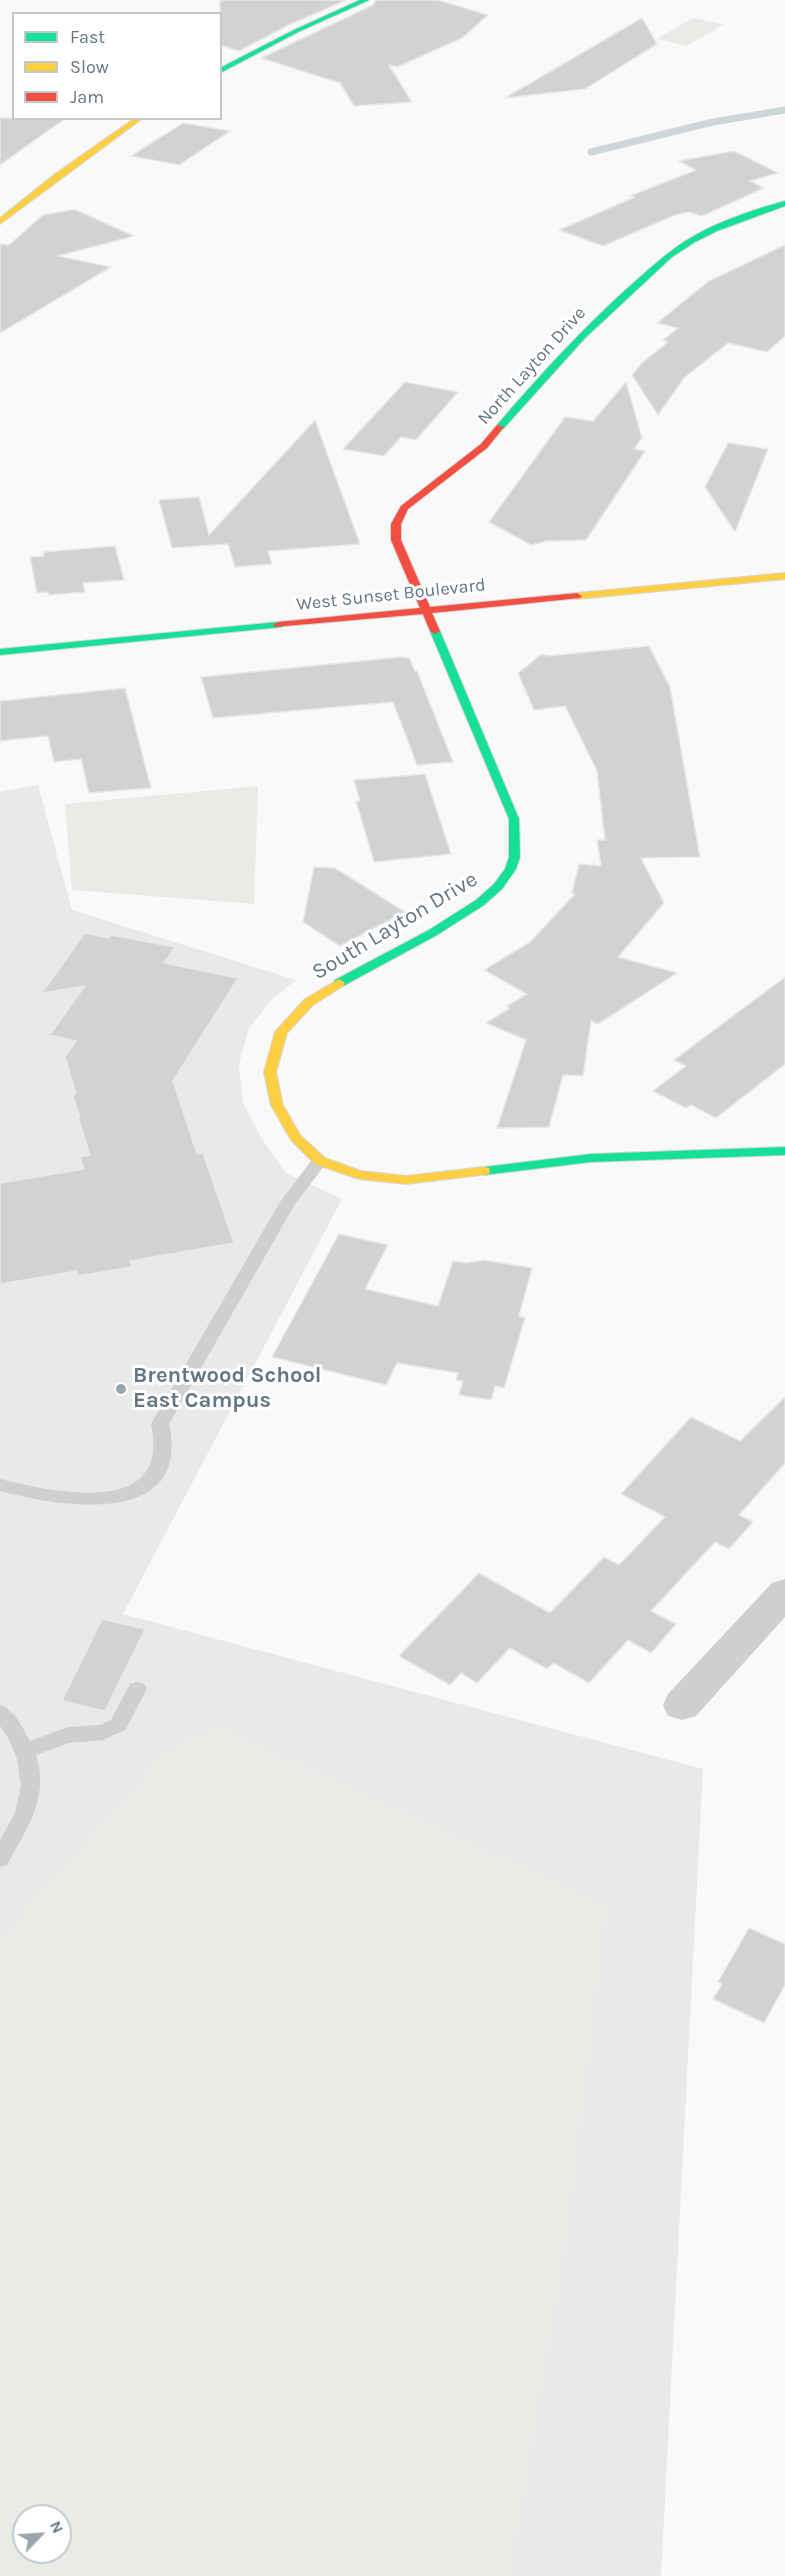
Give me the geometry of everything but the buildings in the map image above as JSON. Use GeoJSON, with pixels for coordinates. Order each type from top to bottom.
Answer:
{"type":"FeatureCollection","features":[{"type":"Feature","properties":{"kind":"street"},"geometry":{"type":"LineString","coordinates":[[222,69],[296,31],[366,0]]}},
{"type":"Feature","properties":{"kind":"street"},"geometry":{"type":"LineString","coordinates":[[0,222],[58,176],[137,120]]}},
{"type":"Feature","properties":{"kind":"street","name":"North Layton Drive"},"geometry":{"type":"LineString","coordinates":[[425,610],[396,540],[396,524],[404,508],[484,446],[550,369],[612,306],[671,254],[694,239],[747,216],[785,203]]}},
{"type":"Feature","properties":{"kind":"street","name":"West Sunset Boulevard"},"geometry":{"type":"LineString","coordinates":[[0,652],[785,576]]}},
{"type":"Feature","properties":{"kind":"street","name":"South Layton Drive"},"geometry":{"type":"LineString","coordinates":[[425,610],[514,819],[517,844],[511,868],[496,889],[469,911],[336,984],[309,1002],[281,1032],[270,1072],[277,1105],[295,1137],[320,1161],[359,1175],[406,1180],[591,1158],[785,1151]]}},
{"type":"Feature","properties":{"kind":"street"},"geometry":{"type":"LineString","coordinates":[[682,1705],[785,1593]]}},
{"type":"Feature","properties":{"kind":"lane"},"geometry":{"type":"LineString","coordinates":[[0,1485],[33,1494],[89,1499],[119,1496],[138,1489],[157,1474],[164,1442],[160,1424],[288,1203],[320,1161]]}},
{"type":"Feature","properties":{"kind":"lane"},"geometry":{"type":"LineString","coordinates":[[26,1751],[68,1735],[103,1732],[118,1725],[137,1689]]}},
{"type":"Feature","properties":{"kind":"lane"},"geometry":{"type":"LineString","coordinates":[[0,1713],[8,1721],[26,1751],[31,1782],[26,1811],[0,1859]]}},
{"type":"Feature","properties":{"kind":"shaded area"},"geometry":{"type":"Polygon","coordinates":[[[693,18],[724,24],[687,46],[656,39],[693,18]]]}},
{"type":"Feature","properties":{"kind":"shaded area"},"geometry":{"type":"Polygon","coordinates":[[[38,785],[72,910],[296,980],[272,999],[249,1028],[239,1064],[243,1103],[262,1139],[286,1173],[342,1199],[123,1614],[703,1769],[661,2576],[0,2576],[0,792],[38,785]]]}},
{"type":"Feature","properties":{"kind":"shaded area"},"geometry":{"type":"Polygon","coordinates":[[[258,786],[254,904],[72,890],[65,804],[258,786]]]}},
{"type":"Feature","properties":{"kind":"shaded area"},"geometry":{"type":"Polygon","coordinates":[[[223,1728],[607,1905],[568,2232],[510,2576],[0,2576],[0,1938],[163,1754],[188,1736],[223,1728]]]}},
{"type":"Feature","properties":{"kind":"waterway"},"geometry":{"type":"LineString","coordinates":[[591,152],[713,122],[785,110]]}},
{"type":"Feature","properties":{"kind":"traffic: fast"},"geometry":{"type":"LineString","coordinates":[[222,70],[296,31],[366,0]]}},
{"type":"Feature","properties":{"kind":"traffic: fast"},"geometry":{"type":"LineString","coordinates":[[500,427],[582,336],[669,256],[692,240],[714,229],[785,203]]}},
{"type":"Feature","properties":{"kind":"traffic: fast"},"geometry":{"type":"LineString","coordinates":[[0,652],[278,625]]}},
{"type":"Feature","properties":{"kind":"traffic: fast"},"geometry":{"type":"LineString","coordinates":[[339,983],[433,932],[480,902],[498,886],[515,857],[514,819],[435,631]]}},
{"type":"Feature","properties":{"kind":"traffic: fast"},"geometry":{"type":"LineString","coordinates":[[484,1171],[591,1158],[785,1151]]}},
{"type":"Feature","properties":{"kind":"traffic: slow"},"geometry":{"type":"LineString","coordinates":[[0,222],[58,176],[137,120]]}},
{"type":"Feature","properties":{"kind":"traffic: slow"},"geometry":{"type":"LineString","coordinates":[[577,596],[785,576]]}},
{"type":"Feature","properties":{"kind":"traffic: slow"},"geometry":{"type":"LineString","coordinates":[[339,983],[309,1002],[281,1032],[270,1072],[277,1105],[295,1137],[320,1161],[359,1175],[406,1180],[484,1171]]}},
{"type":"Feature","properties":{"kind":"traffic: jam"},"geometry":{"type":"LineString","coordinates":[[435,631],[396,540],[396,524],[404,508],[484,446],[500,427]]}},
{"type":"Feature","properties":{"kind":"traffic: jam"},"geometry":{"type":"LineString","coordinates":[[278,625],[577,596]]}},
{"type":"Feature","properties":{"kind":"place","name":"Brentwood School East Campus"},"geometry":{"type":"Point","coordinates":[121,1389]}}]}
